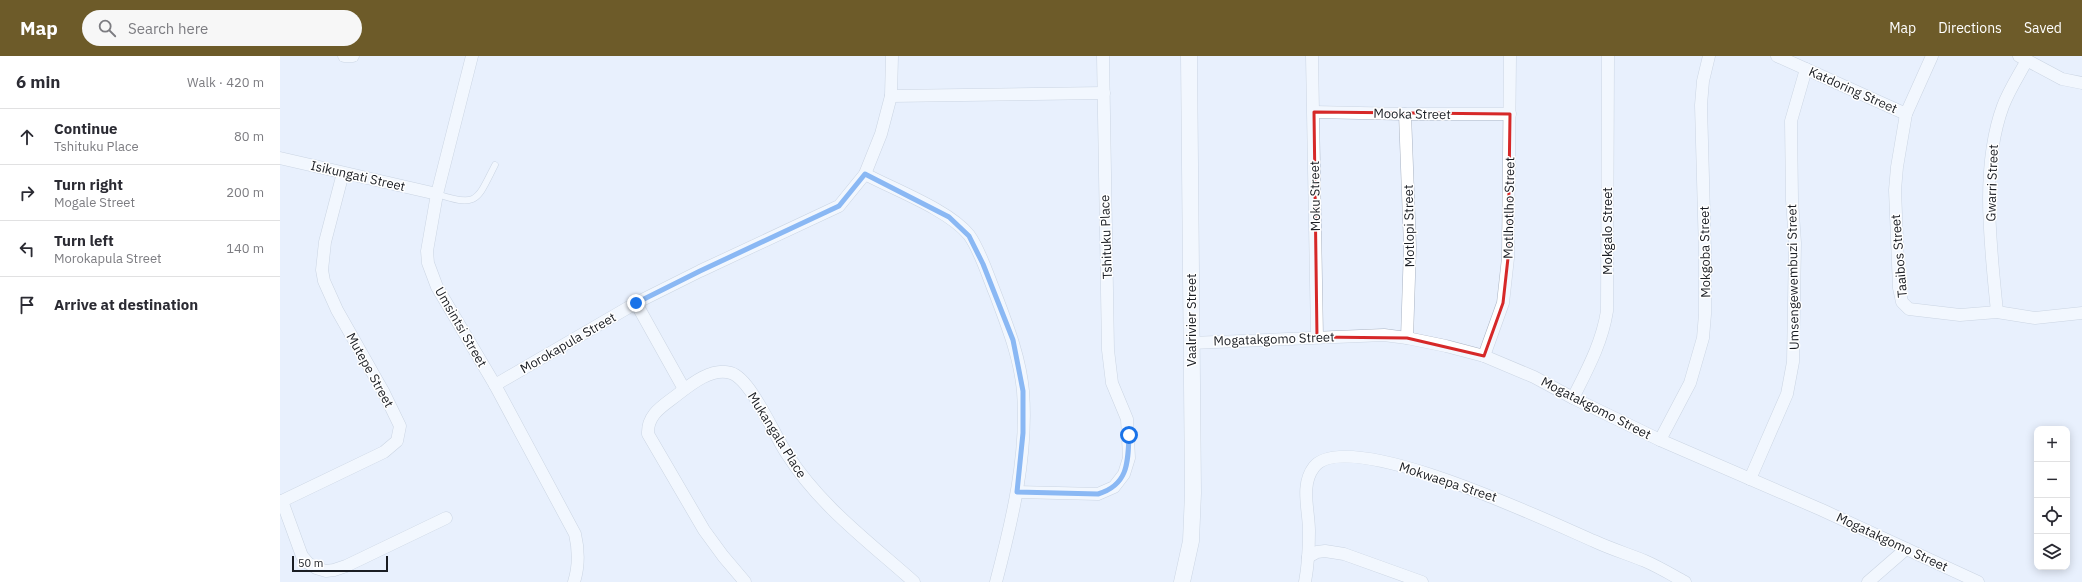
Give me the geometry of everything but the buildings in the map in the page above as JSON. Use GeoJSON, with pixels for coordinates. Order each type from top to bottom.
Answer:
{"type":"FeatureCollection","features":[{"type":"Feature","properties":{"kind":"street"},"geometry":{"type":"LineString","coordinates":[[344,56],[353,56]]}},
{"type":"Feature","properties":{"kind":"street","name":"Umsintsi Street"},"geometry":{"type":"LineString","coordinates":[[472,56],[437,194],[427,251],[428,263],[437,287],[495,385],[575,534],[578,548],[578,563],[574,582]]}},
{"type":"Feature","properties":{"kind":"street","name":"Morokapula Street"},"geometry":{"type":"LineString","coordinates":[[495,385],[636,303],[700,271],[839,206],[865,174],[881,134],[891,96],[892,56]]}},
{"type":"Feature","properties":{"kind":"street","name":"Tshituku Place"},"geometry":{"type":"LineString","coordinates":[[1017,492],[1098,494],[1114,487],[1124,474],[1127,466],[1129,435],[1127,419],[1112,383],[1108,350],[1103,56]]}},
{"type":"Feature","properties":{"kind":"street","name":"Vaalrivier Street"},"geometry":{"type":"LineString","coordinates":[[1182,582],[1191,541],[1193,493],[1189,56]]}},
{"type":"Feature","properties":{"kind":"street","name":"Moku Street"},"geometry":{"type":"LineString","coordinates":[[1312,56],[1317,337]]}},
{"type":"Feature","properties":{"kind":"street","name":"Motlhotlho Street"},"geometry":{"type":"LineString","coordinates":[[1484,356],[1503,303],[1508,258],[1510,56]]}},
{"type":"Feature","properties":{"kind":"street","name":"Mokgalo Street"},"geometry":{"type":"LineString","coordinates":[[1572,398],[1598,348],[1607,311],[1608,56]]}},
{"type":"Feature","properties":{"kind":"street","name":"Mokgoba Street"},"geometry":{"type":"LineString","coordinates":[[1660,440],[1690,383],[1703,338],[1705,314],[1705,253],[1701,105],[1703,81],[1709,56]]}},
{"type":"Feature","properties":{"kind":"street","name":"Katdoring Street"},"geometry":{"type":"LineString","coordinates":[[1777,56],[1906,114]]}},
{"type":"Feature","properties":{"kind":"street","name":"Taaibos Street"},"geometry":{"type":"LineString","coordinates":[[1932,56],[1906,114],[1897,167],[1895,190],[1898,268],[1902,302],[1909,309],[1960,315],[1997,312],[2035,318],[2082,313]]}},
{"type":"Feature","properties":{"kind":"street"},"geometry":{"type":"LineString","coordinates":[[2023,58],[2062,79],[2082,83]]}},
{"type":"Feature","properties":{"kind":"street","name":"Gwarri Street"},"geometry":{"type":"LineString","coordinates":[[1997,312],[1990,238],[1991,162],[1993,143],[2004,105],[2023,58]]}},
{"type":"Feature","properties":{"kind":"street","name":"Umsengewembuzi Street"},"geometry":{"type":"LineString","coordinates":[[1750,479],[1787,394],[1793,362],[1795,243],[1792,200],[1791,121],[1806,69]]}},
{"type":"Feature","properties":{"kind":"street"},"geometry":{"type":"LineString","coordinates":[[891,96],[1104,94]]}},
{"type":"Feature","properties":{"kind":"street","name":"Mooka Street"},"geometry":{"type":"LineString","coordinates":[[1314,112],[1510,114]]}},
{"type":"Feature","properties":{"kind":"street","name":"Motlopi Street"},"geometry":{"type":"LineString","coordinates":[[1405,114],[1410,247],[1407,338]]}},
{"type":"Feature","properties":{"kind":"street","name":"Isikungati Street"},"geometry":{"type":"LineString","coordinates":[[280,158],[437,194]]}},
{"type":"Feature","properties":{"kind":"street","name":"Mutepe Street"},"geometry":{"type":"LineString","coordinates":[[281,502],[384,452],[397,441],[400,433],[400,426],[384,393],[337,310],[324,281],[322,270],[325,242],[343,173]]}},
{"type":"Feature","properties":{"kind":"street"},"geometry":{"type":"LineString","coordinates":[[865,174],[949,217],[969,236],[983,264],[1013,340],[1023,391],[1023,433],[1017,492],[996,582]]}},
{"type":"Feature","properties":{"kind":"street"},"geometry":{"type":"LineString","coordinates":[[636,303],[684,389]]}},
{"type":"Feature","properties":{"kind":"street","name":"Mogatakgomo Street"},"geometry":{"type":"LineString","coordinates":[[1191,343],[1317,337],[1384,336],[1407,338],[1484,356],[1534,377],[1572,398],[1660,440],[1822,510],[1978,582]]}},
{"type":"Feature","properties":{"kind":"street","name":"Mukangala Place"},"geometry":{"type":"LineString","coordinates":[[745,582],[704,530],[648,434],[648,422],[654,413],[684,389],[716,372],[731,373],[742,380],[755,398],[786,453],[806,481],[826,503],[914,582]]}},
{"type":"Feature","properties":{"kind":"street","name":"Mokwaepa Street"},"geometry":{"type":"LineString","coordinates":[[1304,582],[1308,556],[1309,531],[1306,487],[1308,474],[1315,465],[1322,460],[1332,457],[1348,456],[1433,475],[1480,491],[1597,542],[1645,561],[1685,582]]}},
{"type":"Feature","properties":{"kind":"street"},"geometry":{"type":"LineString","coordinates":[[281,502],[302,556],[308,563],[316,568],[326,571],[346,566],[446,518]]}},
{"type":"Feature","properties":{"kind":"street"},"geometry":{"type":"LineString","coordinates":[[1868,582],[1906,549]]}},
{"type":"Feature","properties":{"kind":"street"},"geometry":{"type":"LineString","coordinates":[[1308,556],[1317,552],[1325,551],[1344,554],[1422,582]]}},
{"type":"Feature","properties":{"kind":"lane"},"geometry":{"type":"LineString","coordinates":[[437,194],[463,202],[475,199],[495,165]]}},
{"type":"Feature","properties":{"kind":"highlighted area"},"geometry":{"type":"Polygon","coordinates":[[[1314,112],[1510,114],[1508,258],[1503,303],[1484,356],[1407,338],[1317,337],[1314,112]]]}},
{"type":"Feature","properties":{"kind":"route"},"geometry":{"type":"LineString","coordinates":[[636,303],[700,271],[839,206],[865,174],[949,217],[969,236],[983,264],[1013,340],[1023,391],[1023,433],[1017,492],[1098,494],[1106,492],[1120,481],[1124,474],[1127,466],[1129,435]]}}]}
